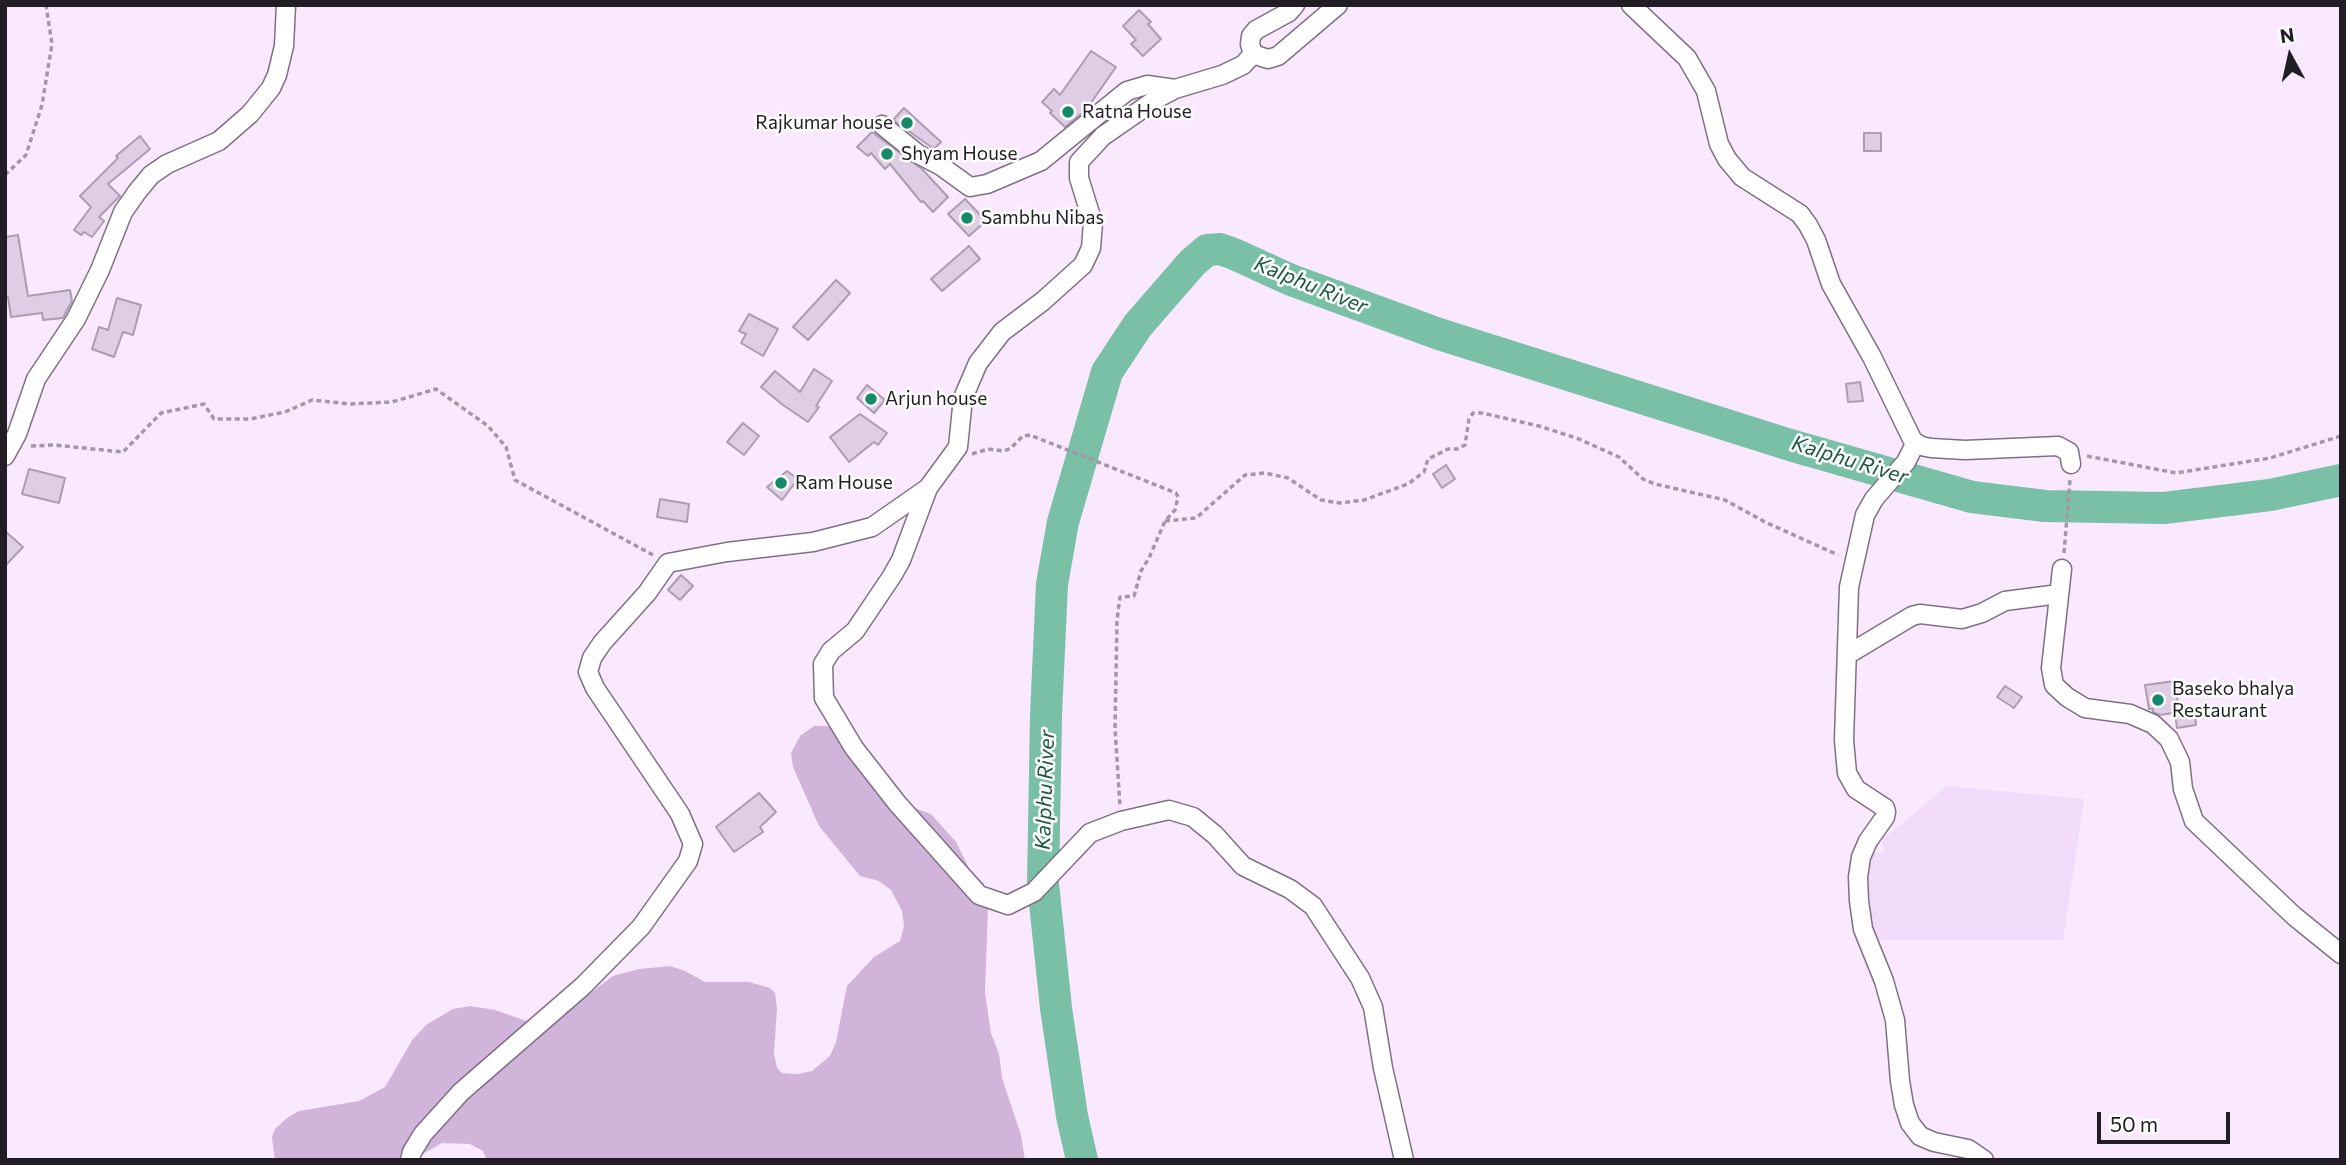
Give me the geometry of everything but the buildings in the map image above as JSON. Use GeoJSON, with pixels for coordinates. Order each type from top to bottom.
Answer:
{"type":"FeatureCollection","features":[{"type":"Feature","properties":{"kind":"street"},"geometry":{"type":"LineString","coordinates":[[8,451],[36,379],[76,319],[100,270],[123,212],[137,192],[151,175],[167,164],[219,141],[250,114],[271,88],[284,46],[286,5]]}},
{"type":"Feature","properties":{"kind":"street"},"geometry":{"type":"LineString","coordinates":[[1253,54],[1251,36],[1256,30],[1289,12],[1295,5]]}},
{"type":"Feature","properties":{"kind":"street"},"geometry":{"type":"LineString","coordinates":[[1253,54],[1268,59],[1278,56],[1338,5]]}},
{"type":"Feature","properties":{"kind":"street"},"geometry":{"type":"LineString","coordinates":[[1631,5],[1687,58],[1706,91],[1719,144],[1727,159],[1742,177],[1784,202],[1800,214],[1808,225],[1831,284],[1872,357],[1913,441],[1931,448],[1965,450],[2058,446],[2069,452],[2071,464]]}},
{"type":"Feature","properties":{"kind":"street"},"geometry":{"type":"LineString","coordinates":[[1253,54],[1243,65],[1222,75],[1175,89],[1135,112],[1103,136],[1079,162],[1079,178],[1093,223],[1091,248],[1083,265],[1043,301],[1002,332],[978,363],[963,398],[958,447],[928,488],[901,560],[892,576],[855,631],[831,651],[823,664],[824,698],[854,747],[897,803],[979,895],[1008,905],[1034,892],[1090,833],[1121,821],[1169,810],[1193,817],[1215,835],[1243,866],[1290,889],[1313,906],[1360,978],[1374,1007],[1382,1068],[1404,1160]]}},
{"type":"Feature","properties":{"kind":"street"},"geometry":{"type":"LineString","coordinates":[[882,125],[918,155],[941,166],[970,187],[987,184],[1041,161],[1127,91],[1147,85],[1175,89]]}},
{"type":"Feature","properties":{"kind":"street"},"geometry":{"type":"LineString","coordinates":[[1913,441],[1911,454],[1906,462],[1874,499],[1865,515],[1849,587],[1844,740],[1847,773],[1856,789],[1885,808],[1886,812],[1861,857],[1859,901],[1863,929],[1884,981],[1895,1020],[1904,1105],[1910,1123],[1920,1136],[1934,1142],[1968,1149],[1984,1160]]}},
{"type":"Feature","properties":{"kind":"street"},"geometry":{"type":"LineString","coordinates":[[410,1160],[423,1134],[461,1092],[583,986],[641,927],[688,861],[693,844],[680,814],[595,688],[588,672],[592,658],[602,643],[647,593],[668,563],[727,552],[813,542],[872,527],[928,488]]}},
{"type":"Feature","properties":{"kind":"street"},"geometry":{"type":"LineString","coordinates":[[2062,569],[2051,668],[2054,685],[2085,708],[2130,714],[2161,731],[2169,739],[2180,762],[2183,789],[2194,821],[2294,916],[2341,954]]}},
{"type":"Feature","properties":{"kind":"street"},"geometry":{"type":"LineString","coordinates":[[1847,653],[1912,616],[1920,614],[1962,619],[2006,601],[2059,594]]}},
{"type":"Feature","properties":{"kind":"path"},"geometry":{"type":"LineString","coordinates":[[5,175],[26,155],[42,105],[51,44],[46,5]]}},
{"type":"Feature","properties":{"kind":"path"},"geometry":{"type":"LineString","coordinates":[[8,451],[54,446],[123,452],[161,413],[204,404],[214,419],[250,419],[285,412],[312,400],[350,404],[392,402],[436,389],[488,426],[506,447],[515,480],[615,537],[668,563]]}},
{"type":"Feature","properties":{"kind":"path"},"geometry":{"type":"LineString","coordinates":[[1165,521],[1196,518],[1245,475],[1265,473],[1288,478],[1321,500],[1340,503],[1364,500],[1408,484],[1424,472],[1428,459],[1448,449],[1465,445],[1469,419],[1473,413],[1482,413],[1539,426],[1579,439],[1619,457],[1643,478],[1655,484],[1725,500],[1775,527],[1853,561]]}},
{"type":"Feature","properties":{"kind":"path"},"geometry":{"type":"LineString","coordinates":[[958,447],[968,454],[988,449],[1004,451],[1023,436],[1038,438],[1176,493],[1178,497],[1175,510],[1165,521],[1141,572],[1134,596],[1120,597],[1117,620],[1115,728],[1121,821]]}},
{"type":"Feature","properties":{"kind":"path"},"geometry":{"type":"LineString","coordinates":[[2062,569],[2071,464],[2076,457],[2088,456],[2176,473],[2270,458],[2341,436]]}},
{"type":"Feature","properties":{"kind":"shaded area"},"geometry":{"type":"Polygon","coordinates":[[[814,726],[829,726],[857,756],[875,792],[886,803],[894,808],[914,808],[931,814],[956,842],[969,868],[984,884],[988,906],[985,993],[991,1033],[999,1054],[1002,1078],[1021,1135],[1025,1160],[487,1160],[483,1151],[470,1144],[442,1143],[412,1160],[275,1160],[272,1137],[275,1129],[287,1118],[299,1111],[359,1101],[385,1087],[413,1039],[426,1025],[453,1009],[470,1006],[495,1010],[532,1023],[547,1025],[557,1022],[613,976],[639,969],[670,966],[705,982],[749,982],[770,988],[775,993],[777,1008],[774,1054],[777,1068],[782,1073],[812,1071],[830,1056],[836,1042],[847,986],[874,957],[900,941],[904,926],[902,911],[891,890],[879,881],[860,876],[819,826],[793,767],[791,753],[800,736],[814,726]]]}},
{"type":"Feature","properties":{"kind":"shaded area"},"geometry":{"type":"Polygon","coordinates":[[[1947,786],[2084,799],[2063,940],[1880,940],[1867,931],[1866,866],[1875,852],[1884,853],[1882,840],[1947,786]]]}},
{"type":"Feature","properties":{"kind":"waterway","name":"Kalphu River"},"geometry":{"type":"LineString","coordinates":[[1082,1160],[1072,1116],[1056,1008],[1043,884],[1052,584],[1063,522],[1107,372],[1138,325],[1192,263],[1207,250],[1220,249],[1234,254],[1291,280],[1439,334],[1790,445],[1972,497],[2045,506],[2164,508],[2270,495],[2341,480]]}},
{"type":"Feature","properties":{"kind":"place","name":"Ratna House"},"geometry":{"type":"Point","coordinates":[1068,112]}},
{"type":"Feature","properties":{"kind":"place","name":"Rajkumar house"},"geometry":{"type":"Point","coordinates":[907,123]}},
{"type":"Feature","properties":{"kind":"place","name":"Shyam House"},"geometry":{"type":"Point","coordinates":[887,154]}},
{"type":"Feature","properties":{"kind":"place","name":"Sambhu Nibas"},"geometry":{"type":"Point","coordinates":[967,218]}},
{"type":"Feature","properties":{"kind":"place","name":"Arjun house"},"geometry":{"type":"Point","coordinates":[871,399]}},
{"type":"Feature","properties":{"kind":"place","name":"Ram House"},"geometry":{"type":"Point","coordinates":[781,483]}},
{"type":"Feature","properties":{"kind":"place","name":"Baseko bhalya Restaurant"},"geometry":{"type":"Point","coordinates":[2158,700]}}]}
